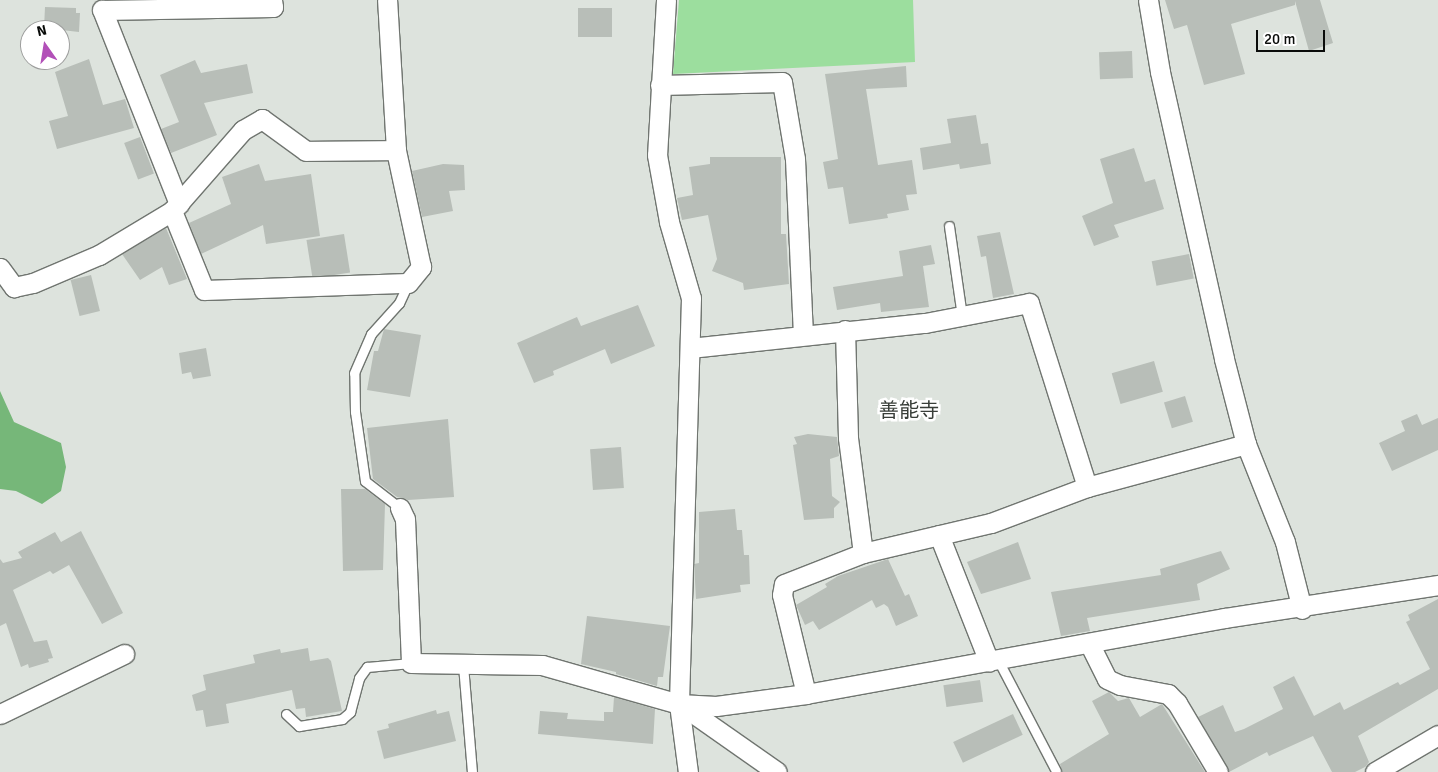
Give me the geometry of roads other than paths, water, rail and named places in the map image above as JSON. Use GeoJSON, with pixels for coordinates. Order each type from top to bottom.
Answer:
{"type":"FeatureCollection","features":[{"type":"Feature","properties":{"kind":"street"},"geometry":{"type":"LineString","coordinates":[[272,0],[273,7],[102,5],[204,290],[408,283],[421,267],[396,150],[387,0]]}},
{"type":"Feature","properties":{"kind":"street"},"geometry":{"type":"LineString","coordinates":[[666,0],[657,155],[669,222],[691,298],[679,704],[688,772]]}},
{"type":"Feature","properties":{"kind":"street"},"geometry":{"type":"LineString","coordinates":[[1148,0],[1187,201],[1246,444],[1285,542],[1302,609]]}},
{"type":"Feature","properties":{"kind":"street"},"geometry":{"type":"LineString","coordinates":[[660,85],[782,82],[795,159],[803,335]]}},
{"type":"Feature","properties":{"kind":"street"},"geometry":{"type":"LineString","coordinates":[[0,268],[14,287],[33,283],[99,255],[175,207],[243,130],[262,119],[306,151],[396,150]]}},
{"type":"Feature","properties":{"kind":"street"},"geometry":{"type":"LineString","coordinates":[[690,348],[845,330],[925,323],[1029,303],[1087,487]]}},
{"type":"Feature","properties":{"kind":"street"},"geometry":{"type":"LineString","coordinates":[[845,330],[848,438],[863,553]]}},
{"type":"Feature","properties":{"kind":"street"},"geometry":{"type":"LineString","coordinates":[[806,694],[782,595],[784,584],[863,553],[991,523],[1087,487],[1246,444]]}},
{"type":"Feature","properties":{"kind":"street"},"geometry":{"type":"LineString","coordinates":[[400,508],[405,519],[411,663],[463,665],[542,664],[679,704],[716,706],[806,694],[1225,618],[1302,609],[1438,586]]}},
{"type":"Feature","properties":{"kind":"street"},"geometry":{"type":"LineString","coordinates":[[939,535],[993,661]]}},
{"type":"Feature","properties":{"kind":"street"},"geometry":{"type":"LineString","coordinates":[[1089,643],[1107,679],[1120,685],[1168,694],[1218,772]]}},
{"type":"Feature","properties":{"kind":"street"},"geometry":{"type":"LineString","coordinates":[[0,714],[124,654]]}},
{"type":"Feature","properties":{"kind":"street"},"geometry":{"type":"LineString","coordinates":[[679,704],[777,772]]}},
{"type":"Feature","properties":{"kind":"street"},"geometry":{"type":"LineString","coordinates":[[1374,772],[1438,735]]}},
{"type":"Feature","properties":{"kind":"lane"},"geometry":{"type":"LineString","coordinates":[[949,226],[962,316]]}},
{"type":"Feature","properties":{"kind":"lane"},"geometry":{"type":"LineString","coordinates":[[400,508],[365,481],[355,412],[354,373],[371,334],[399,303],[408,283]]}},
{"type":"Feature","properties":{"kind":"lane"},"geometry":{"type":"LineString","coordinates":[[993,661],[1056,771]]}},
{"type":"Feature","properties":{"kind":"lane"},"geometry":{"type":"LineString","coordinates":[[286,714],[299,726],[342,719],[350,712],[360,678],[367,667],[411,663]]}},
{"type":"Feature","properties":{"kind":"lane"},"geometry":{"type":"LineString","coordinates":[[463,665],[472,772]]}},
{"type":"Feature","properties":{"kind":"district","name":"善能寺"},"geometry":{"type":"Point","coordinates":[909,410]}}]}
